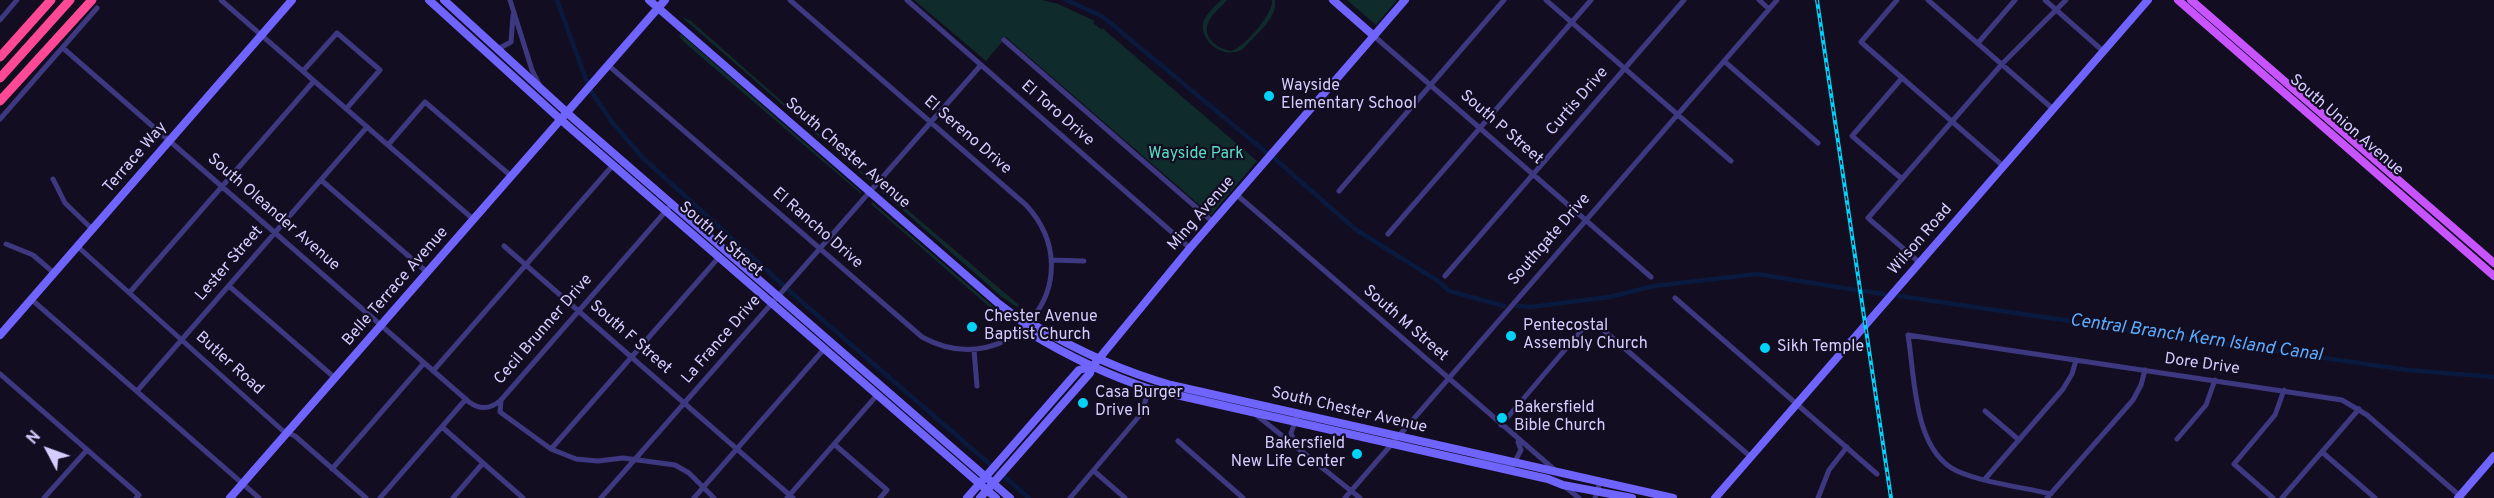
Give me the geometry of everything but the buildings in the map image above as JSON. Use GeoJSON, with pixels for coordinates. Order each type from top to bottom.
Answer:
{"type":"FeatureCollection","features":[{"type":"Feature","properties":{"kind":"highway"},"geometry":{"type":"LineString","coordinates":[[0,57],[49,0]]}},
{"type":"Feature","properties":{"kind":"highway"},"geometry":{"type":"LineString","coordinates":[[0,79],[70,0]]}},
{"type":"Feature","properties":{"kind":"highway"},"geometry":{"type":"LineString","coordinates":[[0,101],[95,4]]}},
{"type":"Feature","properties":{"kind":"highway"},"geometry":{"type":"LineString","coordinates":[[0,106],[28,72]]}},
{"type":"Feature","properties":{"kind":"main road","name":"South Union Avenue"},"geometry":{"type":"LineString","coordinates":[[2178,0],[2427,206],[2478,256],[2494,276]]}},
{"type":"Feature","properties":{"kind":"main road","name":"South Union Avenue"},"geometry":{"type":"LineString","coordinates":[[2191,0],[2385,181],[2478,256],[2494,263]]}},
{"type":"Feature","properties":{"kind":"main road"},"geometry":{"type":"LineString","coordinates":[[2340,141],[2346,141],[2371,163],[2377,163]]}},
{"type":"Feature","properties":{"kind":"main road"},"geometry":{"type":"LineString","coordinates":[[2385,181],[2397,185],[2420,204],[2427,206]]}},
{"type":"Feature","properties":{"kind":"street"},"geometry":{"type":"LineString","coordinates":[[221,0],[473,219]]}},
{"type":"Feature","properties":{"kind":"street","name":"Terrace Way"},"geometry":{"type":"LineString","coordinates":[[0,335],[292,0]]}},
{"type":"Feature","properties":{"kind":"street","name":"South H Street"},"geometry":{"type":"LineString","coordinates":[[429,0],[560,119],[672,204],[771,303],[996,498]]}},
{"type":"Feature","properties":{"kind":"street","name":"South H Street"},"geometry":{"type":"LineString","coordinates":[[444,0],[567,112],[666,211],[782,295],[830,342],[995,481],[1010,498]]}},
{"type":"Feature","properties":{"kind":"street"},"geometry":{"type":"LineString","coordinates":[[510,0],[532,70],[544,92]]}},
{"type":"Feature","properties":{"kind":"street","name":"South Chester Avenue"},"geometry":{"type":"LineString","coordinates":[[649,0],[999,304],[1028,326],[1030,333],[1092,367],[1150,389],[1515,472],[1596,494],[1632,498]]}},
{"type":"Feature","properties":{"kind":"street","name":"Belle Terrace Avenue"},"geometry":{"type":"LineString","coordinates":[[230,498],[665,0]]}},
{"type":"Feature","properties":{"kind":"street","name":"El Sereno Drive"},"geometry":{"type":"LineString","coordinates":[[790,0],[1032,211],[1047,237],[1052,260],[1047,295],[1028,326]]}},
{"type":"Feature","properties":{"kind":"street","name":"El Toro Drive"},"geometry":{"type":"LineString","coordinates":[[907,0],[1190,248]]}},
{"type":"Feature","properties":{"kind":"street","name":"South P Street"},"geometry":{"type":"LineString","coordinates":[[1333,0],[1651,276]]}},
{"type":"Feature","properties":{"kind":"street","name":"Ming Avenue"},"geometry":{"type":"LineString","coordinates":[[980,498],[1090,373],[1092,367],[1190,248],[1405,0]]}},
{"type":"Feature","properties":{"kind":"street"},"geometry":{"type":"LineString","coordinates":[[1339,191],[1504,0]]}},
{"type":"Feature","properties":{"kind":"street"},"geometry":{"type":"LineString","coordinates":[[1546,0],[1731,161]]}},
{"type":"Feature","properties":{"kind":"street"},"geometry":{"type":"LineString","coordinates":[[1388,234],[1591,0]]}},
{"type":"Feature","properties":{"kind":"street","name":"Curtis Drive"},"geometry":{"type":"LineString","coordinates":[[1445,276],[1684,0]]}},
{"type":"Feature","properties":{"kind":"street"},"geometry":{"type":"LineString","coordinates":[[1759,0],[1769,9]]}},
{"type":"Feature","properties":{"kind":"street","name":"Southgate Drive"},"geometry":{"type":"LineString","coordinates":[[1345,498],[1777,0]]}},
{"type":"Feature","properties":{"kind":"street"},"geometry":{"type":"LineString","coordinates":[[1897,0],[1861,42],[2003,166]]}},
{"type":"Feature","properties":{"kind":"street"},"geometry":{"type":"LineString","coordinates":[[1929,0],[2053,109]]}},
{"type":"Feature","properties":{"kind":"street"},"geometry":{"type":"LineString","coordinates":[[1978,43],[2015,0]]}},
{"type":"Feature","properties":{"kind":"street"},"geometry":{"type":"LineString","coordinates":[[2045,0],[2103,51]]}},
{"type":"Feature","properties":{"kind":"street"},"geometry":{"type":"LineString","coordinates":[[1920,263],[1868,218],[2002,64],[2066,0]]}},
{"type":"Feature","properties":{"kind":"street","name":"Wilson Road"},"geometry":{"type":"LineString","coordinates":[[1715,498],[2148,0]]}},
{"type":"Feature","properties":{"kind":"street"},"geometry":{"type":"LineString","coordinates":[[0,20],[13,2]]}},
{"type":"Feature","properties":{"kind":"street"},"geometry":{"type":"LineString","coordinates":[[0,119],[63,48],[95,4]]}},
{"type":"Feature","properties":{"kind":"street"},"geometry":{"type":"LineString","coordinates":[[498,49],[511,42],[514,14]]}},
{"type":"Feature","properties":{"kind":"street"},"geometry":{"type":"LineString","coordinates":[[303,71],[337,33],[380,70],[346,109]]}},
{"type":"Feature","properties":{"kind":"street"},"geometry":{"type":"LineString","coordinates":[[1004,40],[1213,222]]}},
{"type":"Feature","properties":{"kind":"street","name":"South Oleander Avenue"},"geometry":{"type":"LineString","coordinates":[[63,48],[466,399]]}},
{"type":"Feature","properties":{"kind":"street"},"geometry":{"type":"LineString","coordinates":[[1724,61],[1818,143]]}},
{"type":"Feature","properties":{"kind":"street","name":"El Rancho Drive"},"geometry":{"type":"LineString","coordinates":[[608,65],[922,337],[949,348],[974,350],[1002,343],[1028,326]]}},
{"type":"Feature","properties":{"kind":"street","name":"La France Drive"},"geometry":{"type":"LineString","coordinates":[[601,498],[771,303],[791,285],[981,65]]}},
{"type":"Feature","properties":{"kind":"street"},"geometry":{"type":"LineString","coordinates":[[1902,78],[1852,136],[1902,179]]}},
{"type":"Feature","properties":{"kind":"street"},"geometry":{"type":"LineString","coordinates":[[130,292],[314,81]]}},
{"type":"Feature","properties":{"kind":"street"},"geometry":{"type":"LineString","coordinates":[[388,145],[425,102],[511,176]]}},
{"type":"Feature","properties":{"kind":"street","name":"Lester Street"},"geometry":{"type":"LineString","coordinates":[[137,391],[367,127]]}},
{"type":"Feature","properties":{"kind":"street"},"geometry":{"type":"LineString","coordinates":[[433,371],[616,161]]}},
{"type":"Feature","properties":{"kind":"street"},"geometry":{"type":"LineString","coordinates":[[53,180],[65,203],[92,229]]}},
{"type":"Feature","properties":{"kind":"street"},"geometry":{"type":"LineString","coordinates":[[321,180],[427,272]]}},
{"type":"Feature","properties":{"kind":"street","name":"South M Street"},"geometry":{"type":"LineString","coordinates":[[1236,195],[1554,471]]}},
{"type":"Feature","properties":{"kind":"street","name":"Cecil Brunner Drive"},"geometry":{"type":"LineString","coordinates":[[466,399],[472,405],[483,408],[493,406],[501,400],[672,204]]}},
{"type":"Feature","properties":{"kind":"street"},"geometry":{"type":"LineString","coordinates":[[6,244],[33,255],[54,273]]}},
{"type":"Feature","properties":{"kind":"street","name":"Butler Road"},"geometry":{"type":"LineString","coordinates":[[77,246],[282,430],[289,432],[366,498]]}},
{"type":"Feature","properties":{"kind":"street","name":"South F Street"},"geometry":{"type":"LineString","coordinates":[[504,246],[790,497]]}},
{"type":"Feature","properties":{"kind":"street"},"geometry":{"type":"LineString","coordinates":[[551,449],[722,253]]}},
{"type":"Feature","properties":{"kind":"street"},"geometry":{"type":"LineString","coordinates":[[1052,260],[1084,261]]}},
{"type":"Feature","properties":{"kind":"street"},"geometry":{"type":"LineString","coordinates":[[229,286],[334,378]]}},
{"type":"Feature","properties":{"kind":"street"},"geometry":{"type":"LineString","coordinates":[[1675,298],[1877,474]]}},
{"type":"Feature","properties":{"kind":"street"},"geometry":{"type":"LineString","coordinates":[[31,299],[259,498]]}},
{"type":"Feature","properties":{"kind":"street"},"geometry":{"type":"LineString","coordinates":[[1501,425],[1586,325],[1594,322],[1751,457]]}},
{"type":"Feature","properties":{"kind":"street","name":"South Chester Avenue"},"geometry":{"type":"LineString","coordinates":[[1028,326],[1034,325],[1098,360],[1152,380],[1673,498]]}},
{"type":"Feature","properties":{"kind":"street","name":"Dore Drive"},"geometry":{"type":"LineString","coordinates":[[1985,479],[1952,468],[1938,457],[1928,442],[1922,427],[1908,335],[2332,398],[2359,409],[2459,497]]}},
{"type":"Feature","properties":{"kind":"street"},"geometry":{"type":"LineString","coordinates":[[694,498],[830,342]]}},
{"type":"Feature","properties":{"kind":"street"},"geometry":{"type":"LineString","coordinates":[[974,350],[977,386]]}},
{"type":"Feature","properties":{"kind":"street"},"geometry":{"type":"LineString","coordinates":[[2076,360],[2072,374],[2063,389],[1985,479],[2049,496],[2133,400],[2141,385],[2145,370]]}},
{"type":"Feature","properties":{"kind":"street"},"geometry":{"type":"LineString","coordinates":[[332,469],[424,363]]}},
{"type":"Feature","properties":{"kind":"street","name":"Ming Avenue"},"geometry":{"type":"LineString","coordinates":[[967,498],[1079,370],[1092,367]]}},
{"type":"Feature","properties":{"kind":"street"},"geometry":{"type":"LineString","coordinates":[[0,374],[137,497]]}},
{"type":"Feature","properties":{"kind":"street"},"geometry":{"type":"LineString","coordinates":[[1070,498],[1141,414],[1152,380]]}},
{"type":"Feature","properties":{"kind":"street"},"geometry":{"type":"LineString","coordinates":[[2177,439],[2206,405],[2215,380]]}},
{"type":"Feature","properties":{"kind":"street"},"geometry":{"type":"LineString","coordinates":[[790,497],[884,388]]}},
{"type":"Feature","properties":{"kind":"street"},"geometry":{"type":"LineString","coordinates":[[2273,498],[2234,464],[2276,415],[2284,390]]}},
{"type":"Feature","properties":{"kind":"street"},"geometry":{"type":"LineString","coordinates":[[380,498],[466,399]]}},
{"type":"Feature","properties":{"kind":"street"},"geometry":{"type":"LineString","coordinates":[[501,400],[500,412],[551,449],[576,459],[634,460],[675,465],[689,473],[714,498]]}},
{"type":"Feature","properties":{"kind":"street"},"geometry":{"type":"LineString","coordinates":[[2282,498],[2359,409]]}},
{"type":"Feature","properties":{"kind":"street"},"geometry":{"type":"LineString","coordinates":[[1985,411],[2019,440]]}},
{"type":"Feature","properties":{"kind":"street"},"geometry":{"type":"LineString","coordinates":[[1254,413],[1360,498]]}},
{"type":"Feature","properties":{"kind":"street"},"geometry":{"type":"LineString","coordinates":[[1298,414],[1291,433],[1292,440],[1298,448]]}},
{"type":"Feature","properties":{"kind":"street"},"geometry":{"type":"LineString","coordinates":[[903,417],[912,418],[934,431]]}},
{"type":"Feature","properties":{"kind":"street"},"geometry":{"type":"LineString","coordinates":[[442,427],[524,498]]}},
{"type":"Feature","properties":{"kind":"street"},"geometry":{"type":"LineString","coordinates":[[1472,462],[1487,460],[1511,465],[1516,462],[1521,450],[1516,438]]}},
{"type":"Feature","properties":{"kind":"street"},"geometry":{"type":"LineString","coordinates":[[1178,441],[1243,498]]}},
{"type":"Feature","properties":{"kind":"street"},"geometry":{"type":"LineString","coordinates":[[834,444],[887,490],[880,498]]}},
{"type":"Feature","properties":{"kind":"street"},"geometry":{"type":"LineString","coordinates":[[1818,498],[1829,470],[1847,447]]}},
{"type":"Feature","properties":{"kind":"street"},"geometry":{"type":"LineString","coordinates":[[44,498],[87,450]]}},
{"type":"Feature","properties":{"kind":"street"},"geometry":{"type":"LineString","coordinates":[[2322,452],[2375,498]]}},
{"type":"Feature","properties":{"kind":"street"},"geometry":{"type":"LineString","coordinates":[[2459,497],[2494,456]]}},
{"type":"Feature","properties":{"kind":"street"},"geometry":{"type":"LineString","coordinates":[[453,498],[483,463]]}},
{"type":"Feature","properties":{"kind":"street"},"geometry":{"type":"LineString","coordinates":[[1515,472],[1520,467],[1543,472],[1554,471]]}},
{"type":"Feature","properties":{"kind":"street"},"geometry":{"type":"LineString","coordinates":[[1094,471],[1125,498]]}},
{"type":"Feature","properties":{"kind":"street"},"geometry":{"type":"LineString","coordinates":[[1596,494],[1600,482]]}},
{"type":"Feature","properties":{"kind":"street"},"geometry":{"type":"LineString","coordinates":[[1563,484],[1579,498]]}},
{"type":"Feature","properties":{"kind":"green space","name":"Wayside Park"},"geometry":{"type":"Polygon","coordinates":[[[914,0],[1042,0],[1058,4],[1095,21],[1093,23],[1102,30],[1101,27],[1257,161],[1211,215],[1006,37],[986,61],[914,0]]]}},
{"type":"Feature","properties":{"kind":"green space"},"geometry":{"type":"Polygon","coordinates":[[[1221,0],[1227,0],[1209,20],[1207,33],[1217,45],[1231,51],[1243,44],[1257,29],[1268,13],[1272,0],[1275,0],[1275,7],[1269,20],[1238,52],[1230,53],[1216,48],[1210,44],[1203,31],[1206,17],[1221,0]]]}},
{"type":"Feature","properties":{"kind":"green space"},"geometry":{"type":"Polygon","coordinates":[[[1347,0],[1397,0],[1376,25],[1347,0]]]}},
{"type":"Feature","properties":{"kind":"green space"},"geometry":{"type":"Polygon","coordinates":[[[682,17],[691,21],[872,181],[871,182],[682,17]]]}},
{"type":"Feature","properties":{"kind":"green space"},"geometry":{"type":"Polygon","coordinates":[[[681,34],[861,194],[684,42],[679,36],[681,34]]]}},
{"type":"Feature","properties":{"kind":"green space"},"geometry":{"type":"Polygon","coordinates":[[[883,189],[1019,305],[1017,307],[1002,297],[881,191],[883,189]]]}},
{"type":"Feature","properties":{"kind":"green space"},"geometry":{"type":"Polygon","coordinates":[[[872,202],[1003,315],[1001,317],[871,204],[872,202]]]}},
{"type":"Feature","properties":{"kind":"waterway"},"geometry":{"type":"LineString","coordinates":[[557,0],[589,88],[612,122],[642,157],[795,296],[1029,498]]}},
{"type":"Feature","properties":{"kind":"waterway","name":"Central Branch Kern Island Canal"},"geometry":{"type":"LineString","coordinates":[[1066,0],[1102,16],[1267,153]]}},
{"type":"Feature","properties":{"kind":"waterway","name":"Central Branch Kern Island Canal"},"geometry":{"type":"LineString","coordinates":[[1274,158],[1355,229],[1438,281],[1449,291],[1504,306]]}},
{"type":"Feature","properties":{"kind":"waterway","name":"Central Branch Kern Island Canal"},"geometry":{"type":"LineString","coordinates":[[1518,306],[1531,307],[1609,297],[1654,286],[1757,274],[1856,290]]}},
{"type":"Feature","properties":{"kind":"waterway","name":"Central Branch Kern Island Canal"},"geometry":{"type":"LineString","coordinates":[[1864,291],[1884,294]]}},
{"type":"Feature","properties":{"kind":"waterway","name":"Central Branch Kern Island Canal"},"geometry":{"type":"LineString","coordinates":[[1899,296],[2407,370],[2494,377]]}},
{"type":"Feature","properties":{"kind":"railway"},"geometry":{"type":"LineString","coordinates":[[1817,0],[1891,498]]}},
{"type":"Feature","properties":{"kind":"place","name":"Wayside Elementary School"},"geometry":{"type":"Point","coordinates":[1269,96]}},
{"type":"Feature","properties":{"kind":"place","name":"Chester Avenue Baptist Church"},"geometry":{"type":"Point","coordinates":[972,327]}},
{"type":"Feature","properties":{"kind":"place","name":"Pentecostal Assembly Church"},"geometry":{"type":"Point","coordinates":[1511,336]}},
{"type":"Feature","properties":{"kind":"place","name":"Sikh Temple"},"geometry":{"type":"Point","coordinates":[1765,348]}},
{"type":"Feature","properties":{"kind":"place","name":"Casa Burger Drive In"},"geometry":{"type":"Point","coordinates":[1083,403]}},
{"type":"Feature","properties":{"kind":"place","name":"Bakersfield Bible Church"},"geometry":{"type":"Point","coordinates":[1502,418]}},
{"type":"Feature","properties":{"kind":"place","name":"Bakersfield New Life Center"},"geometry":{"type":"Point","coordinates":[1357,454]}}]}
